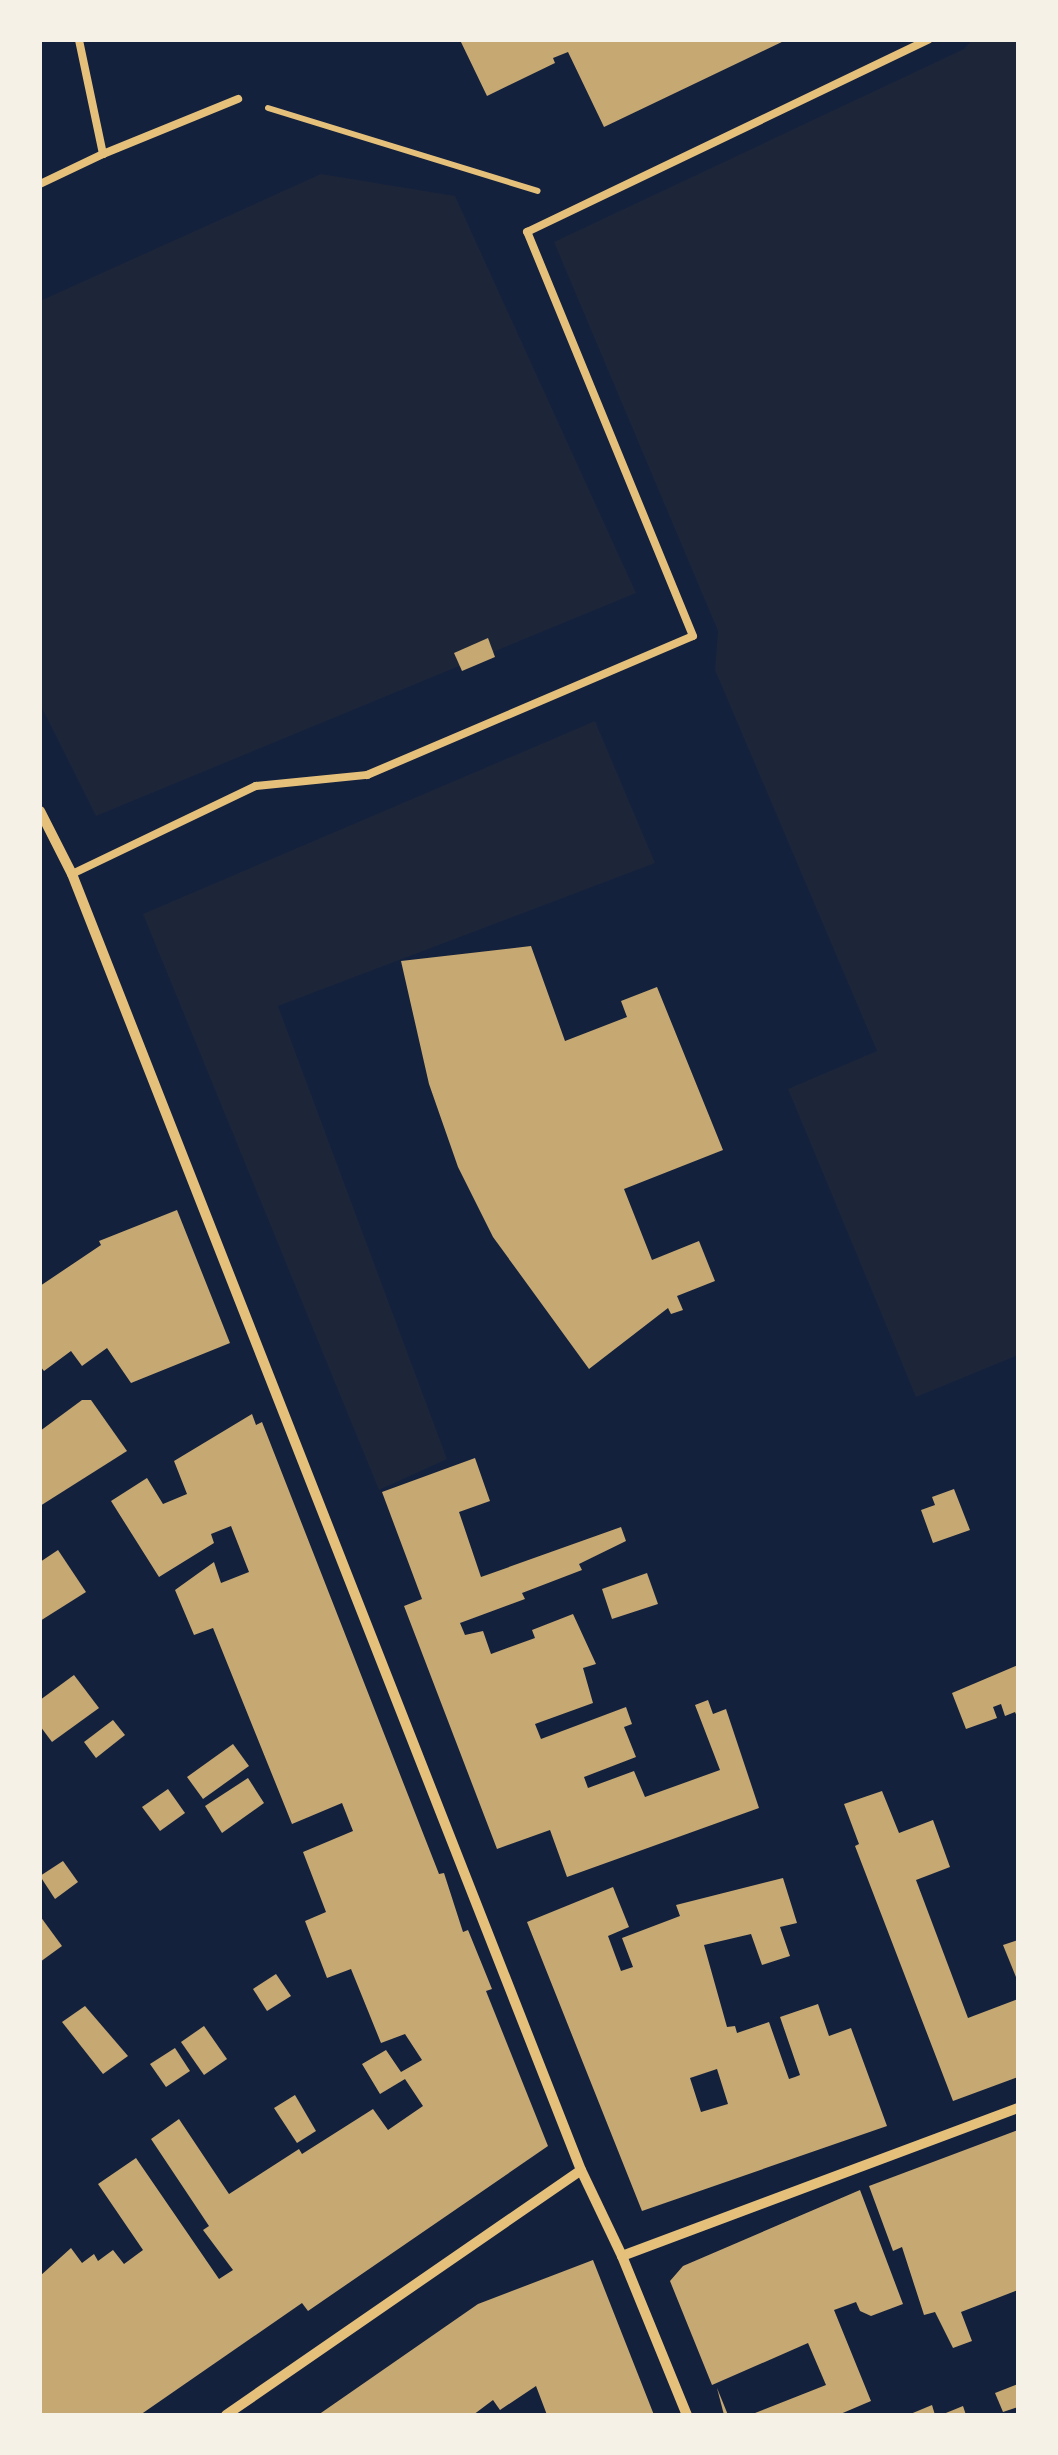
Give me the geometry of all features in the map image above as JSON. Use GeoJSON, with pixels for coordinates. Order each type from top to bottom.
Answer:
{"type":"FeatureCollection","features":[{"type":"Feature","properties":{"kind":"street"},"geometry":{"type":"LineString","coordinates":[[40,810],[72,874],[581,2170],[622,2256],[687,2415]]}},
{"type":"Feature","properties":{"kind":"street"},"geometry":{"type":"LineString","coordinates":[[622,2256],[1018,2108]]}},
{"type":"Feature","properties":{"kind":"street"},"geometry":{"type":"LineString","coordinates":[[226,2415],[581,2170]]}},
{"type":"Feature","properties":{"kind":"lane"},"geometry":{"type":"LineString","coordinates":[[79,40],[103,154]]}},
{"type":"Feature","properties":{"kind":"lane"},"geometry":{"type":"LineString","coordinates":[[72,874],[256,786],[366,774],[692,636],[527,232],[928,40]]}},
{"type":"Feature","properties":{"kind":"lane"},"geometry":{"type":"LineString","coordinates":[[40,184],[238,99]]}},
{"type":"Feature","properties":{"kind":"path"},"geometry":{"type":"LineString","coordinates":[[238,99],[582,205]]}},
{"type":"Feature","properties":{"kind":"shaded area"},"geometry":{"type":"Polygon","coordinates":[[[972,40],[1018,40],[1018,1355],[916,1397],[788,1089],[877,1051],[715,670],[718,631],[554,242],[964,49],[972,40]]]}},
{"type":"Feature","properties":{"kind":"shaded area"},"geometry":{"type":"Polygon","coordinates":[[[321,174],[455,196],[636,593],[96,816],[40,704],[40,301],[321,174]]]}},
{"type":"Feature","properties":{"kind":"shaded area"},"geometry":{"type":"Polygon","coordinates":[[[595,721],[655,863],[278,1006],[447,1459],[379,1490],[143,914],[595,721]]]}},
{"type":"Feature","properties":{"kind":"building"},"geometry":{"type":"Polygon","coordinates":[[[460,40],[786,40],[604,127],[568,52],[553,58],[555,63],[487,96],[460,40]]]}},
{"type":"Feature","properties":{"kind":"building"},"geometry":{"type":"Polygon","coordinates":[[[488,638],[495,657],[462,671],[454,653],[488,638]]]}},
{"type":"Feature","properties":{"kind":"building"},"geometry":{"type":"Polygon","coordinates":[[[531,946],[565,1041],[627,1017],[621,1001],[657,987],[723,1150],[624,1189],[652,1260],[699,1241],[715,1281],[677,1296],[683,1310],[671,1314],[668,1308],[589,1369],[493,1237],[458,1167],[429,1084],[401,961],[531,946]]]}},
{"type":"Feature","properties":{"kind":"building"},"geometry":{"type":"Polygon","coordinates":[[[177,1210],[230,1343],[131,1383],[107,1348],[82,1366],[71,1351],[44,1371],[40,1366],[40,1286],[101,1245],[99,1241],[177,1210]]]}},
{"type":"Feature","properties":{"kind":"building"},"geometry":{"type":"Polygon","coordinates":[[[82,1400],[91,1400],[127,1451],[40,1506],[40,1431],[82,1400]]]}},
{"type":"Feature","properties":{"kind":"building"},"geometry":{"type":"Polygon","coordinates":[[[252,1414],[256,1425],[262,1422],[439,1874],[444,1873],[463,1932],[468,1930],[492,1989],[486,1991],[548,2146],[308,2311],[302,2303],[140,2415],[40,2415],[40,2276],[71,2248],[82,2263],[94,2254],[98,2261],[113,2250],[124,2264],[143,2250],[98,2184],[136,2158],[219,2279],[233,2270],[203,2230],[209,2226],[151,2139],[179,2119],[229,2194],[299,2149],[302,2154],[373,2109],[388,2130],[423,2106],[405,2079],[380,2094],[362,2064],[386,2050],[401,2072],[422,2060],[405,2034],[381,2043],[351,1969],[327,1978],[305,1921],[326,1912],[303,1852],[353,1831],[342,1803],[292,1824],[213,1628],[194,1635],[175,1590],[214,1562],[221,1583],[249,1572],[231,1526],[211,1534],[214,1543],[159,1577],[111,1501],[147,1478],[163,1504],[187,1494],[174,1461],[252,1414]]]}},
{"type":"Feature","properties":{"kind":"building"},"geometry":{"type":"Polygon","coordinates":[[[475,1458],[490,1501],[459,1512],[481,1577],[621,1527],[626,1541],[579,1564],[582,1570],[522,1593],[525,1599],[460,1623],[465,1635],[483,1631],[491,1654],[535,1638],[532,1630],[573,1614],[596,1664],[583,1668],[593,1703],[535,1724],[541,1739],[626,1707],[632,1724],[624,1727],[636,1757],[584,1777],[588,1788],[634,1771],[645,1797],[720,1770],[695,1705],[708,1700],[713,1714],[726,1709],[759,1808],[567,1877],[550,1830],[497,1849],[404,1606],[422,1599],[382,1492],[475,1458]]]}},
{"type":"Feature","properties":{"kind":"building"},"geometry":{"type":"Polygon","coordinates":[[[954,1489],[970,1530],[933,1543],[921,1510],[935,1505],[932,1497],[954,1489]]]}},
{"type":"Feature","properties":{"kind":"building"},"geometry":{"type":"Polygon","coordinates":[[[58,1550],[86,1592],[40,1621],[40,1562],[58,1550]]]}},
{"type":"Feature","properties":{"kind":"building"},"geometry":{"type":"Polygon","coordinates":[[[647,1573],[658,1604],[612,1619],[602,1589],[647,1573]]]}},
{"type":"Feature","properties":{"kind":"building"},"geometry":{"type":"Polygon","coordinates":[[[1018,1665],[1018,1719],[1015,1712],[1005,1716],[1001,1704],[993,1707],[997,1718],[966,1729],[952,1693],[1018,1665]]]}},
{"type":"Feature","properties":{"kind":"building"},"geometry":{"type":"Polygon","coordinates":[[[74,1675],[99,1708],[52,1742],[40,1726],[40,1700],[74,1675]]]}},
{"type":"Feature","properties":{"kind":"building"},"geometry":{"type":"Polygon","coordinates":[[[113,1720],[125,1735],[96,1758],[84,1742],[113,1720]]]}},
{"type":"Feature","properties":{"kind":"building"},"geometry":{"type":"Polygon","coordinates":[[[233,1744],[249,1766],[203,1799],[187,1777],[233,1744]]]}},
{"type":"Feature","properties":{"kind":"building"},"geometry":{"type":"Polygon","coordinates":[[[248,1778],[264,1803],[222,1833],[205,1806],[248,1778]]]}},
{"type":"Feature","properties":{"kind":"building"},"geometry":{"type":"Polygon","coordinates":[[[168,1789],[185,1813],[160,1831],[142,1807],[168,1789]]]}},
{"type":"Feature","properties":{"kind":"building"},"geometry":{"type":"Polygon","coordinates":[[[882,1791],[899,1833],[933,1820],[950,1867],[916,1880],[968,2018],[1018,1999],[1018,2077],[953,2101],[855,1846],[859,1844],[844,1804],[882,1791]]]}},
{"type":"Feature","properties":{"kind":"building"},"geometry":{"type":"Polygon","coordinates":[[[63,1861],[78,1882],[55,1899],[40,1876],[63,1861]]]}},
{"type":"Feature","properties":{"kind":"building"},"geometry":{"type":"Polygon","coordinates":[[[783,1878],[797,1923],[780,1927],[790,1956],[762,1965],[751,1934],[704,1945],[727,2027],[735,2026],[737,2033],[769,2022],[789,2079],[800,2075],[780,2017],[818,2004],[829,2036],[851,2028],[887,2126],[642,2211],[527,1922],[613,1887],[629,1927],[608,1936],[621,1971],[633,1967],[622,1938],[680,1916],[676,1905],[783,1878]],[[717,2069],[690,2078],[701,2112],[728,2104],[717,2069]]]}},
{"type":"Feature","properties":{"kind":"building"},"geometry":{"type":"Polygon","coordinates":[[[40,1916],[62,1946],[40,1962],[40,1916]]]}},
{"type":"Feature","properties":{"kind":"building"},"geometry":{"type":"Polygon","coordinates":[[[1018,1940],[1018,1982],[1003,1945],[1018,1940]]]}},
{"type":"Feature","properties":{"kind":"building"},"geometry":{"type":"Polygon","coordinates":[[[276,1974],[291,1996],[267,2011],[253,1989],[276,1974]]]}},
{"type":"Feature","properties":{"kind":"building"},"geometry":{"type":"Polygon","coordinates":[[[85,2006],[128,2056],[103,2074],[62,2022],[85,2006]]]}},
{"type":"Feature","properties":{"kind":"building"},"geometry":{"type":"Polygon","coordinates":[[[204,2026],[227,2059],[204,2075],[181,2042],[204,2026]]]}},
{"type":"Feature","properties":{"kind":"building"},"geometry":{"type":"Polygon","coordinates":[[[175,2048],[190,2071],[166,2087],[150,2064],[175,2048]]]}},
{"type":"Feature","properties":{"kind":"building"},"geometry":{"type":"Polygon","coordinates":[[[295,2095],[316,2131],[297,2143],[274,2108],[295,2095]]]}},
{"type":"Feature","properties":{"kind":"building"},"geometry":{"type":"Polygon","coordinates":[[[1018,2130],[1018,2290],[961,2312],[972,2341],[953,2348],[935,2312],[924,2315],[902,2247],[893,2251],[869,2186],[1018,2130]]]}},
{"type":"Feature","properties":{"kind":"building"},"geometry":{"type":"Polygon","coordinates":[[[860,2190],[903,2304],[871,2316],[860,2311],[856,2302],[834,2310],[871,2401],[838,2415],[750,2415],[826,2385],[808,2343],[712,2385],[670,2281],[683,2266],[860,2190]]]}},
{"type":"Feature","properties":{"kind":"building"},"geometry":{"type":"Polygon","coordinates":[[[593,2260],[654,2415],[547,2415],[536,2386],[500,2410],[493,2400],[473,2415],[318,2415],[478,2304],[593,2260]]]}},
{"type":"Feature","properties":{"kind":"building"},"geometry":{"type":"Polygon","coordinates":[[[1018,2384],[1018,2407],[1003,2412],[995,2393],[1018,2384]]]}},
{"type":"Feature","properties":{"kind":"building"},"geometry":{"type":"Polygon","coordinates":[[[932,2405],[935,2415],[908,2415],[932,2405]]]}},
{"type":"Feature","properties":{"kind":"building"},"geometry":{"type":"Polygon","coordinates":[[[963,2406],[966,2415],[941,2415],[963,2406]]]}}]}
